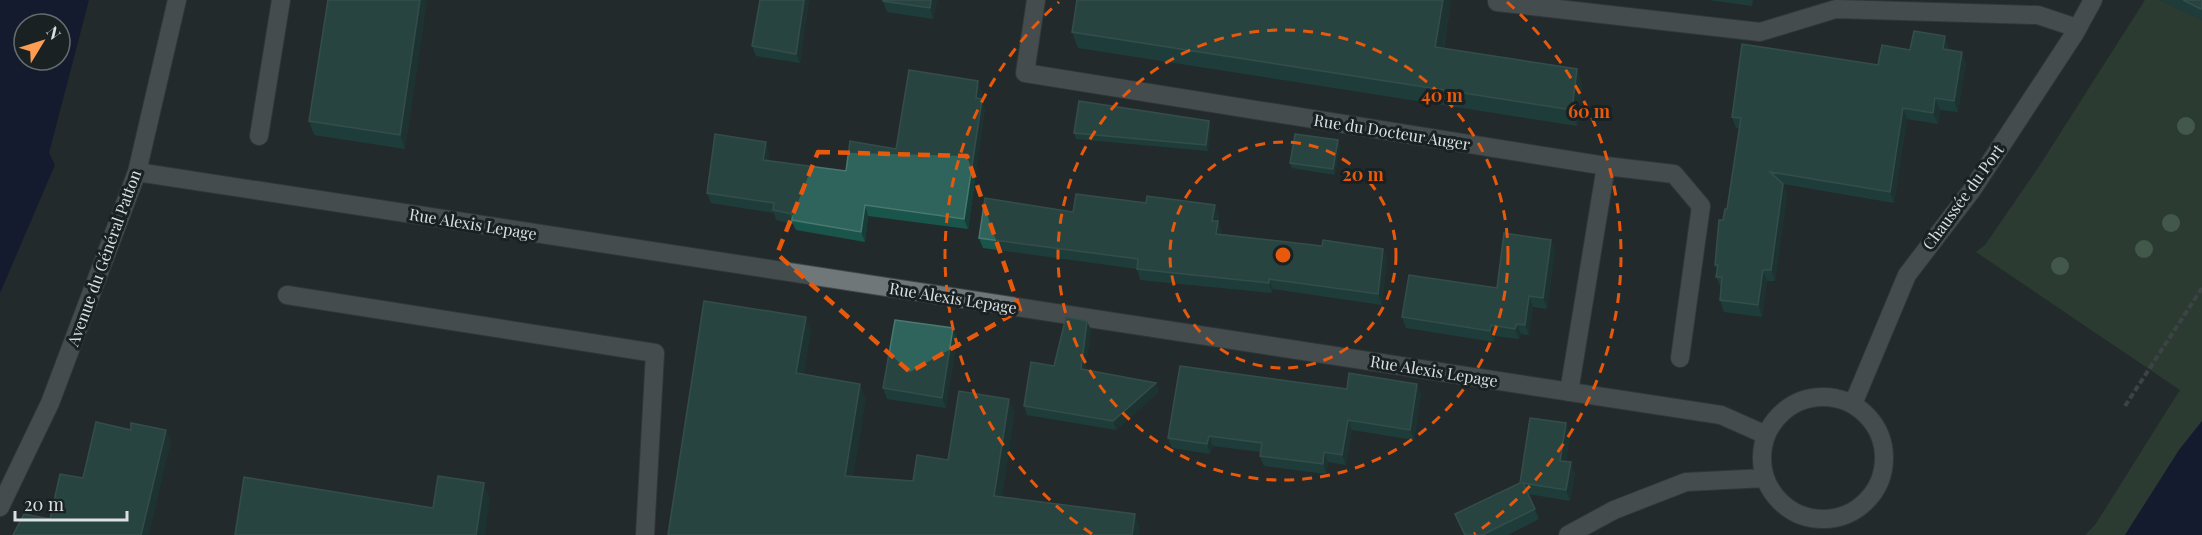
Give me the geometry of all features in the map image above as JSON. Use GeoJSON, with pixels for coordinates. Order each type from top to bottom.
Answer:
{"type":"FeatureCollection","features":[{"type":"Feature","properties":{"kind":"street","name":"Avenue du Général Patton"},"geometry":{"type":"LineString","coordinates":[[0,507],[50,403],[137,172],[177,0]]}},
{"type":"Feature","properties":{"kind":"street"},"geometry":{"type":"LineString","coordinates":[[259,136],[281,0]]}},
{"type":"Feature","properties":{"kind":"street","name":"Rue du Docteur Auger"},"geometry":{"type":"LineString","coordinates":[[1036,0],[1025,74],[1606,166]]}},
{"type":"Feature","properties":{"kind":"street","name":"Chaussée du Port"},"geometry":{"type":"LineString","coordinates":[[1853,404],[1907,274],[1972,190],[2078,28],[2093,0]]}},
{"type":"Feature","properties":{"kind":"street"},"geometry":{"type":"LineString","coordinates":[[1497,2],[1760,32],[1836,9],[2038,15],[2078,28]]}},
{"type":"Feature","properties":{"kind":"street"},"geometry":{"type":"LineString","coordinates":[[1569,392],[1606,166],[1674,174],[1701,206],[1680,358]]}},
{"type":"Feature","properties":{"kind":"street","name":"Rue Alexis Lepage"},"geometry":{"type":"LineString","coordinates":[[137,172],[1721,415],[1766,435]]}},
{"type":"Feature","properties":{"kind":"street"},"geometry":{"type":"LineString","coordinates":[[287,295],[655,352],[645,535]]}},
{"type":"Feature","properties":{"kind":"street"},"geometry":{"type":"LineString","coordinates":[[1820,396],[1837,398],[1853,404],[1870,418],[1880,436],[1884,458],[1881,479],[1870,497],[1854,511],[1834,518],[1812,518],[1792,511],[1776,497],[1766,478],[1762,449],[1766,435],[1781,414],[1803,400],[1820,396]]}},
{"type":"Feature","properties":{"kind":"street"},"geometry":{"type":"LineString","coordinates":[[1568,535],[1614,510],[1686,482],[1766,478]]}},
{"type":"Feature","properties":{"kind":"path"},"geometry":{"type":"LineString","coordinates":[[2125,406],[2202,288]]}},
{"type":"Feature","properties":{"kind":"highlighted area"},"geometry":{"type":"Polygon","coordinates":[[[818,152],[967,156],[1020,310],[910,372],[777,254],[818,152]]]}},
{"type":"Feature","properties":{"kind":"green space"},"geometry":{"type":"Polygon","coordinates":[[[2145,0],[2160,0],[2202,20],[2202,421],[2179,450],[2125,535],[2085,535],[2095,525],[2180,390],[1976,252],[1985,245],[2040,165],[2145,0]]]}},
{"type":"Feature","properties":{"kind":"water"},"geometry":{"type":"Polygon","coordinates":[[[0,0],[89,0],[72,65],[72,12],[12,12],[12,72],[70,72],[49,153],[55,165],[0,293],[0,0]]]}},
{"type":"Feature","properties":{"kind":"water"},"geometry":{"type":"Polygon","coordinates":[[[2202,421],[2202,535],[2125,535],[2179,450],[2202,421]]]}},
{"type":"Feature","properties":{"kind":"building"},"geometry":{"type":"Polygon","coordinates":[[[328,0],[420,0],[400,135],[309,121],[328,0]]]}},
{"type":"Feature","properties":{"kind":"building"},"geometry":{"type":"Polygon","coordinates":[[[760,0],[804,0],[796,54],[752,46],[760,0]]]}},
{"type":"Feature","properties":{"kind":"building"},"geometry":{"type":"Polygon","coordinates":[[[883,0],[931,0],[930,8],[883,0]]]}},
{"type":"Feature","properties":{"kind":"building"},"geometry":{"type":"Polygon","coordinates":[[[1077,0],[1443,0],[1435,47],[1577,69],[1572,110],[1072,32],[1077,0]]]}},
{"type":"Feature","properties":{"kind":"building"},"geometry":{"type":"Polygon","coordinates":[[[2183,0],[2202,0],[2202,7],[2201,9],[2183,0]]]}},
{"type":"Feature","properties":{"kind":"building"},"geometry":{"type":"Polygon","coordinates":[[[1914,31],[1945,36],[1943,49],[1962,52],[1954,101],[1935,98],[1933,113],[1903,108],[1890,192],[1770,172],[1783,184],[1771,270],[1763,270],[1758,305],[1720,300],[1722,277],[1716,277],[1718,265],[1715,265],[1719,220],[1723,220],[1725,209],[1727,209],[1741,118],[1732,117],[1742,44],[1878,65],[1882,45],[1910,50],[1914,31]]]}},
{"type":"Feature","properties":{"kind":"building"},"geometry":{"type":"Polygon","coordinates":[[[909,70],[978,81],[976,98],[982,99],[964,219],[865,205],[861,232],[792,220],[792,214],[773,210],[774,203],[707,193],[715,134],[766,142],[763,160],[846,171],[850,141],[896,149],[909,70]]]}},
{"type":"Feature","properties":{"kind":"building"},"geometry":{"type":"Polygon","coordinates":[[[1079,101],[1209,121],[1206,145],[1074,133],[1079,101]]]}},
{"type":"Feature","properties":{"kind":"building"},"geometry":{"type":"Polygon","coordinates":[[[1295,134],[1338,140],[1333,169],[1290,163],[1295,134]]]}},
{"type":"Feature","properties":{"kind":"building"},"geometry":{"type":"Polygon","coordinates":[[[1076,194],[1146,203],[1147,196],[1215,205],[1212,221],[1218,221],[1216,234],[1322,246],[1323,240],[1383,249],[1378,294],[1269,279],[1269,283],[1137,269],[1138,259],[979,238],[985,198],[1073,212],[1076,194]]]}},
{"type":"Feature","properties":{"kind":"building"},"geometry":{"type":"Polygon","coordinates":[[[1504,233],[1551,240],[1543,298],[1529,296],[1525,325],[1517,324],[1515,329],[1491,325],[1490,331],[1402,317],[1409,275],[1497,288],[1504,233]]]}},
{"type":"Feature","properties":{"kind":"building"},"geometry":{"type":"Polygon","coordinates":[[[704,301],[806,317],[796,373],[860,384],[845,476],[913,481],[917,455],[948,460],[959,391],[1009,399],[994,496],[1135,514],[1132,535],[668,535],[704,301]]]}},
{"type":"Feature","properties":{"kind":"building"},"geometry":{"type":"Polygon","coordinates":[[[1066,317],[1087,321],[1081,369],[1156,383],[1113,421],[1024,406],[1031,362],[1054,366],[1066,317]]]}},
{"type":"Feature","properties":{"kind":"building"},"geometry":{"type":"Polygon","coordinates":[[[895,320],[953,328],[942,398],[883,388],[895,320]]]}},
{"type":"Feature","properties":{"kind":"building"},"geometry":{"type":"Polygon","coordinates":[[[1180,366],[1347,389],[1349,373],[1417,384],[1410,430],[1348,420],[1342,455],[1324,452],[1323,464],[1260,456],[1262,443],[1209,436],[1207,444],[1168,438],[1180,366]]]}},
{"type":"Feature","properties":{"kind":"building"},"geometry":{"type":"Polygon","coordinates":[[[1530,418],[1566,423],[1560,461],[1571,462],[1566,490],[1523,483],[1535,509],[1482,535],[1465,535],[1455,514],[1520,483],[1530,418]]]}},
{"type":"Feature","properties":{"kind":"building"},"geometry":{"type":"Polygon","coordinates":[[[96,422],[131,430],[131,423],[166,430],[141,535],[13,535],[24,514],[50,519],[60,474],[83,478],[96,422]]]}},
{"type":"Feature","properties":{"kind":"building"},"geometry":{"type":"Polygon","coordinates":[[[438,476],[484,483],[476,535],[235,535],[244,477],[433,508],[438,476]]]}}]}
